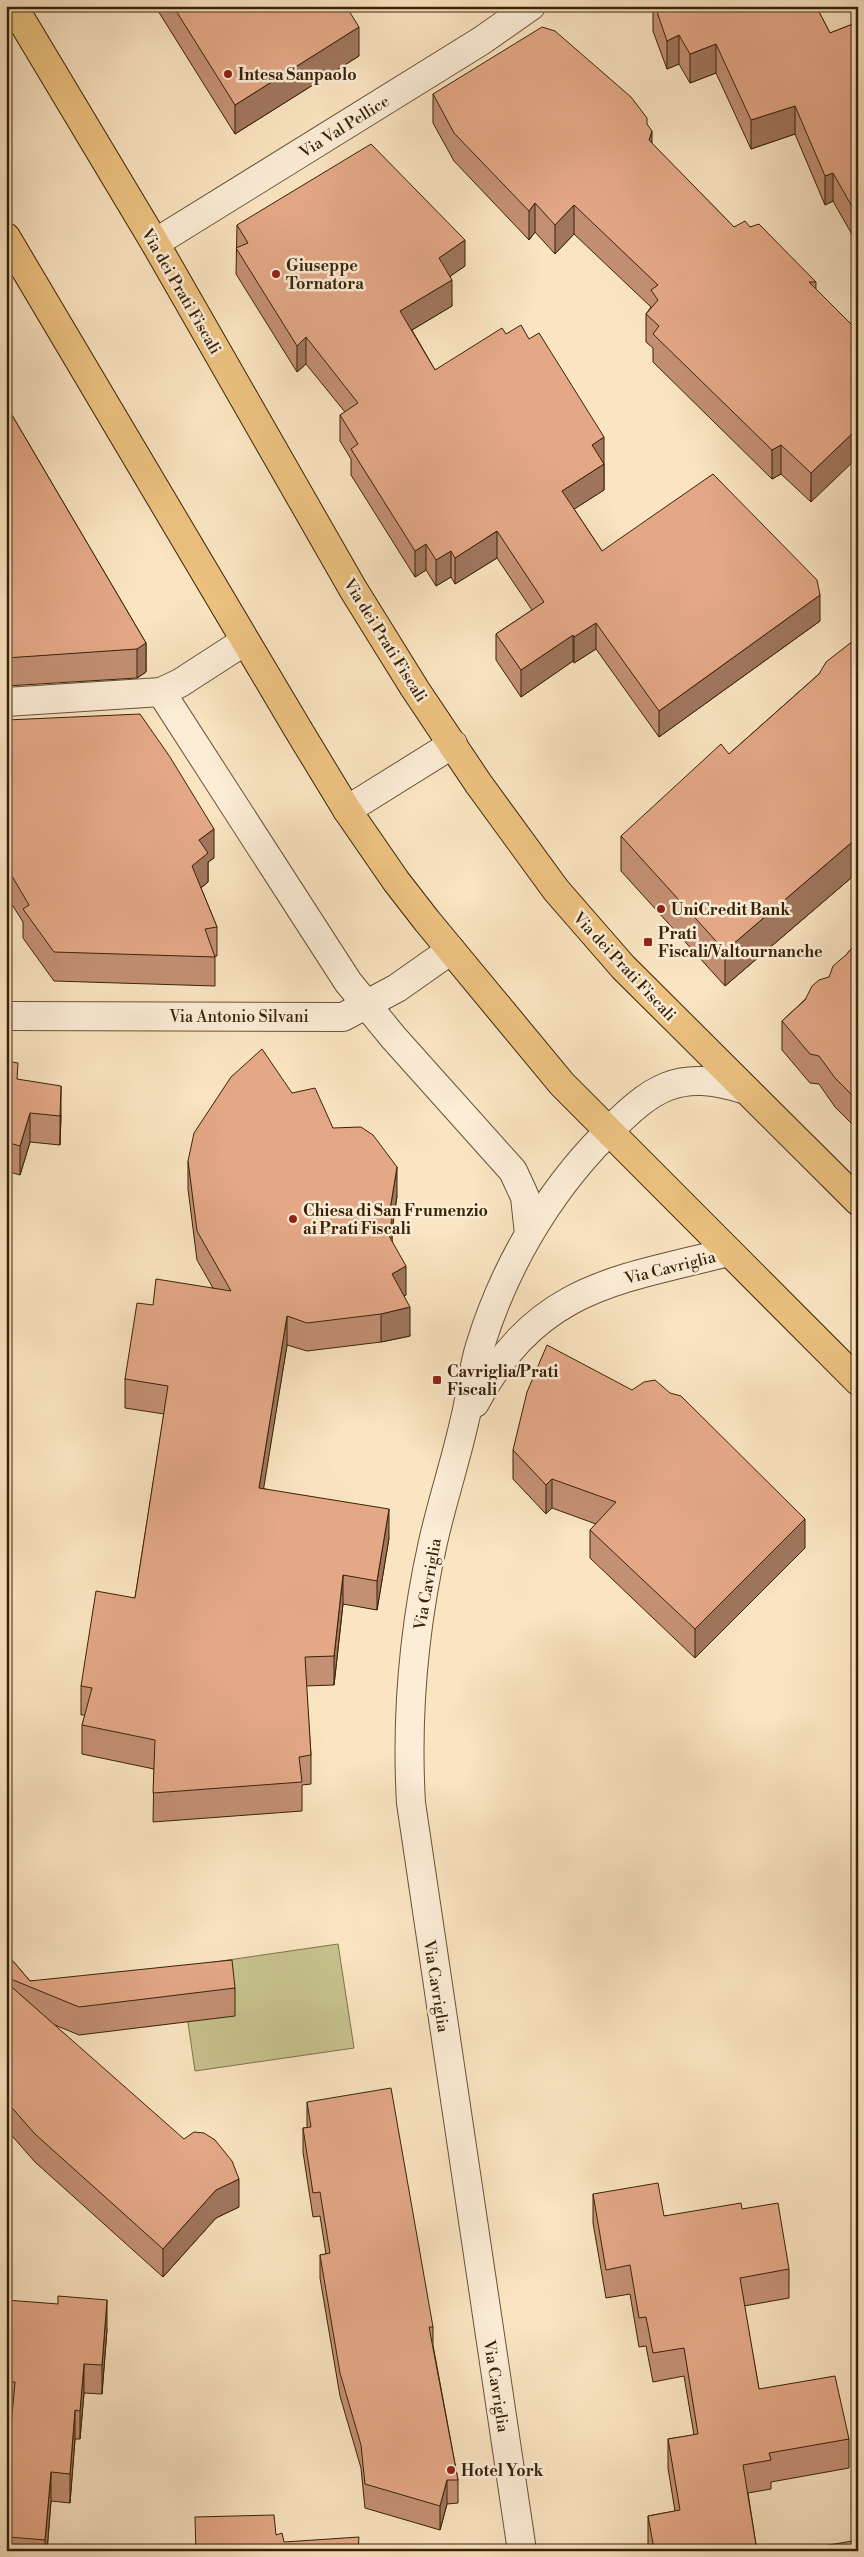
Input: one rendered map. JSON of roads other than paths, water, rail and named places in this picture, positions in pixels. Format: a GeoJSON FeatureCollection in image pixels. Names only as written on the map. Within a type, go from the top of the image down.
{"type":"FeatureCollection","features":[{"type":"Feature","properties":{"kind":"main road","name":"Via dei Prati Fiscali"},"geometry":{"type":"LineString","coordinates":[[13,6],[155,243],[354,589],[415,689],[532,859],[582,920],[663,1008],[858,1201]]}},
{"type":"Feature","properties":{"kind":"main road"},"geometry":{"type":"LineString","coordinates":[[6,237],[347,810],[396,880],[451,950],[562,1084],[858,1381]]}},
{"type":"Feature","properties":{"kind":"street","name":"Via Val Pellice"},"geometry":{"type":"LineString","coordinates":[[155,243],[481,41],[531,6]]}},
{"type":"Feature","properties":{"kind":"street"},"geometry":{"type":"LineString","coordinates":[[6,702],[161,692],[180,683],[245,641]]}},
{"type":"Feature","properties":{"kind":"street"},"geometry":{"type":"LineString","coordinates":[[161,692],[313,930],[367,1006],[513,1171],[525,1197],[529,1234]]}},
{"type":"Feature","properties":{"kind":"street"},"geometry":{"type":"LineString","coordinates":[[347,810],[453,744]]}},
{"type":"Feature","properties":{"kind":"street","name":"Via Antonio Silvani"},"geometry":{"type":"LineString","coordinates":[[6,1016],[343,1017],[367,1006],[397,988],[451,950]]}},
{"type":"Feature","properties":{"kind":"street","name":"Via Cavriglia"},"geometry":{"type":"LineString","coordinates":[[522,2551],[418,1864],[409,1778],[410,1718],[419,1624],[433,1543],[452,1463],[465,1422],[480,1346],[508,1274],[529,1234],[576,1165],[609,1132],[652,1094],[683,1081],[712,1080],[746,1090]]}},
{"type":"Feature","properties":{"kind":"street","name":"Via Cavriglia"},"geometry":{"type":"LineString","coordinates":[[465,1422],[487,1382],[511,1347],[522,1335],[558,1308],[601,1286],[625,1277],[729,1252]]}},
{"type":"Feature","properties":{"kind":"place","name":"Intesa Sanpaolo"},"geometry":{"type":"Point","coordinates":[228,74]}},
{"type":"Feature","properties":{"kind":"place","name":"Giuseppe Tornatora"},"geometry":{"type":"Point","coordinates":[276,274]}},
{"type":"Feature","properties":{"kind":"place","name":"UniCredit Bank"},"geometry":{"type":"Point","coordinates":[661,909]}},
{"type":"Feature","properties":{"kind":"place","name":"Prati Fiscali/Valtournanche"},"geometry":{"type":"Point","coordinates":[648,942]}},
{"type":"Feature","properties":{"kind":"place","name":"Chiesa di San Frumenzio ai Prati Fiscali"},"geometry":{"type":"Point","coordinates":[293,1219]}},
{"type":"Feature","properties":{"kind":"place","name":"Cavriglia/Prati Fiscali"},"geometry":{"type":"Point","coordinates":[437,1380]}},
{"type":"Feature","properties":{"kind":"place","name":"Hotel York"},"geometry":{"type":"Point","coordinates":[451,2470]}}]}
